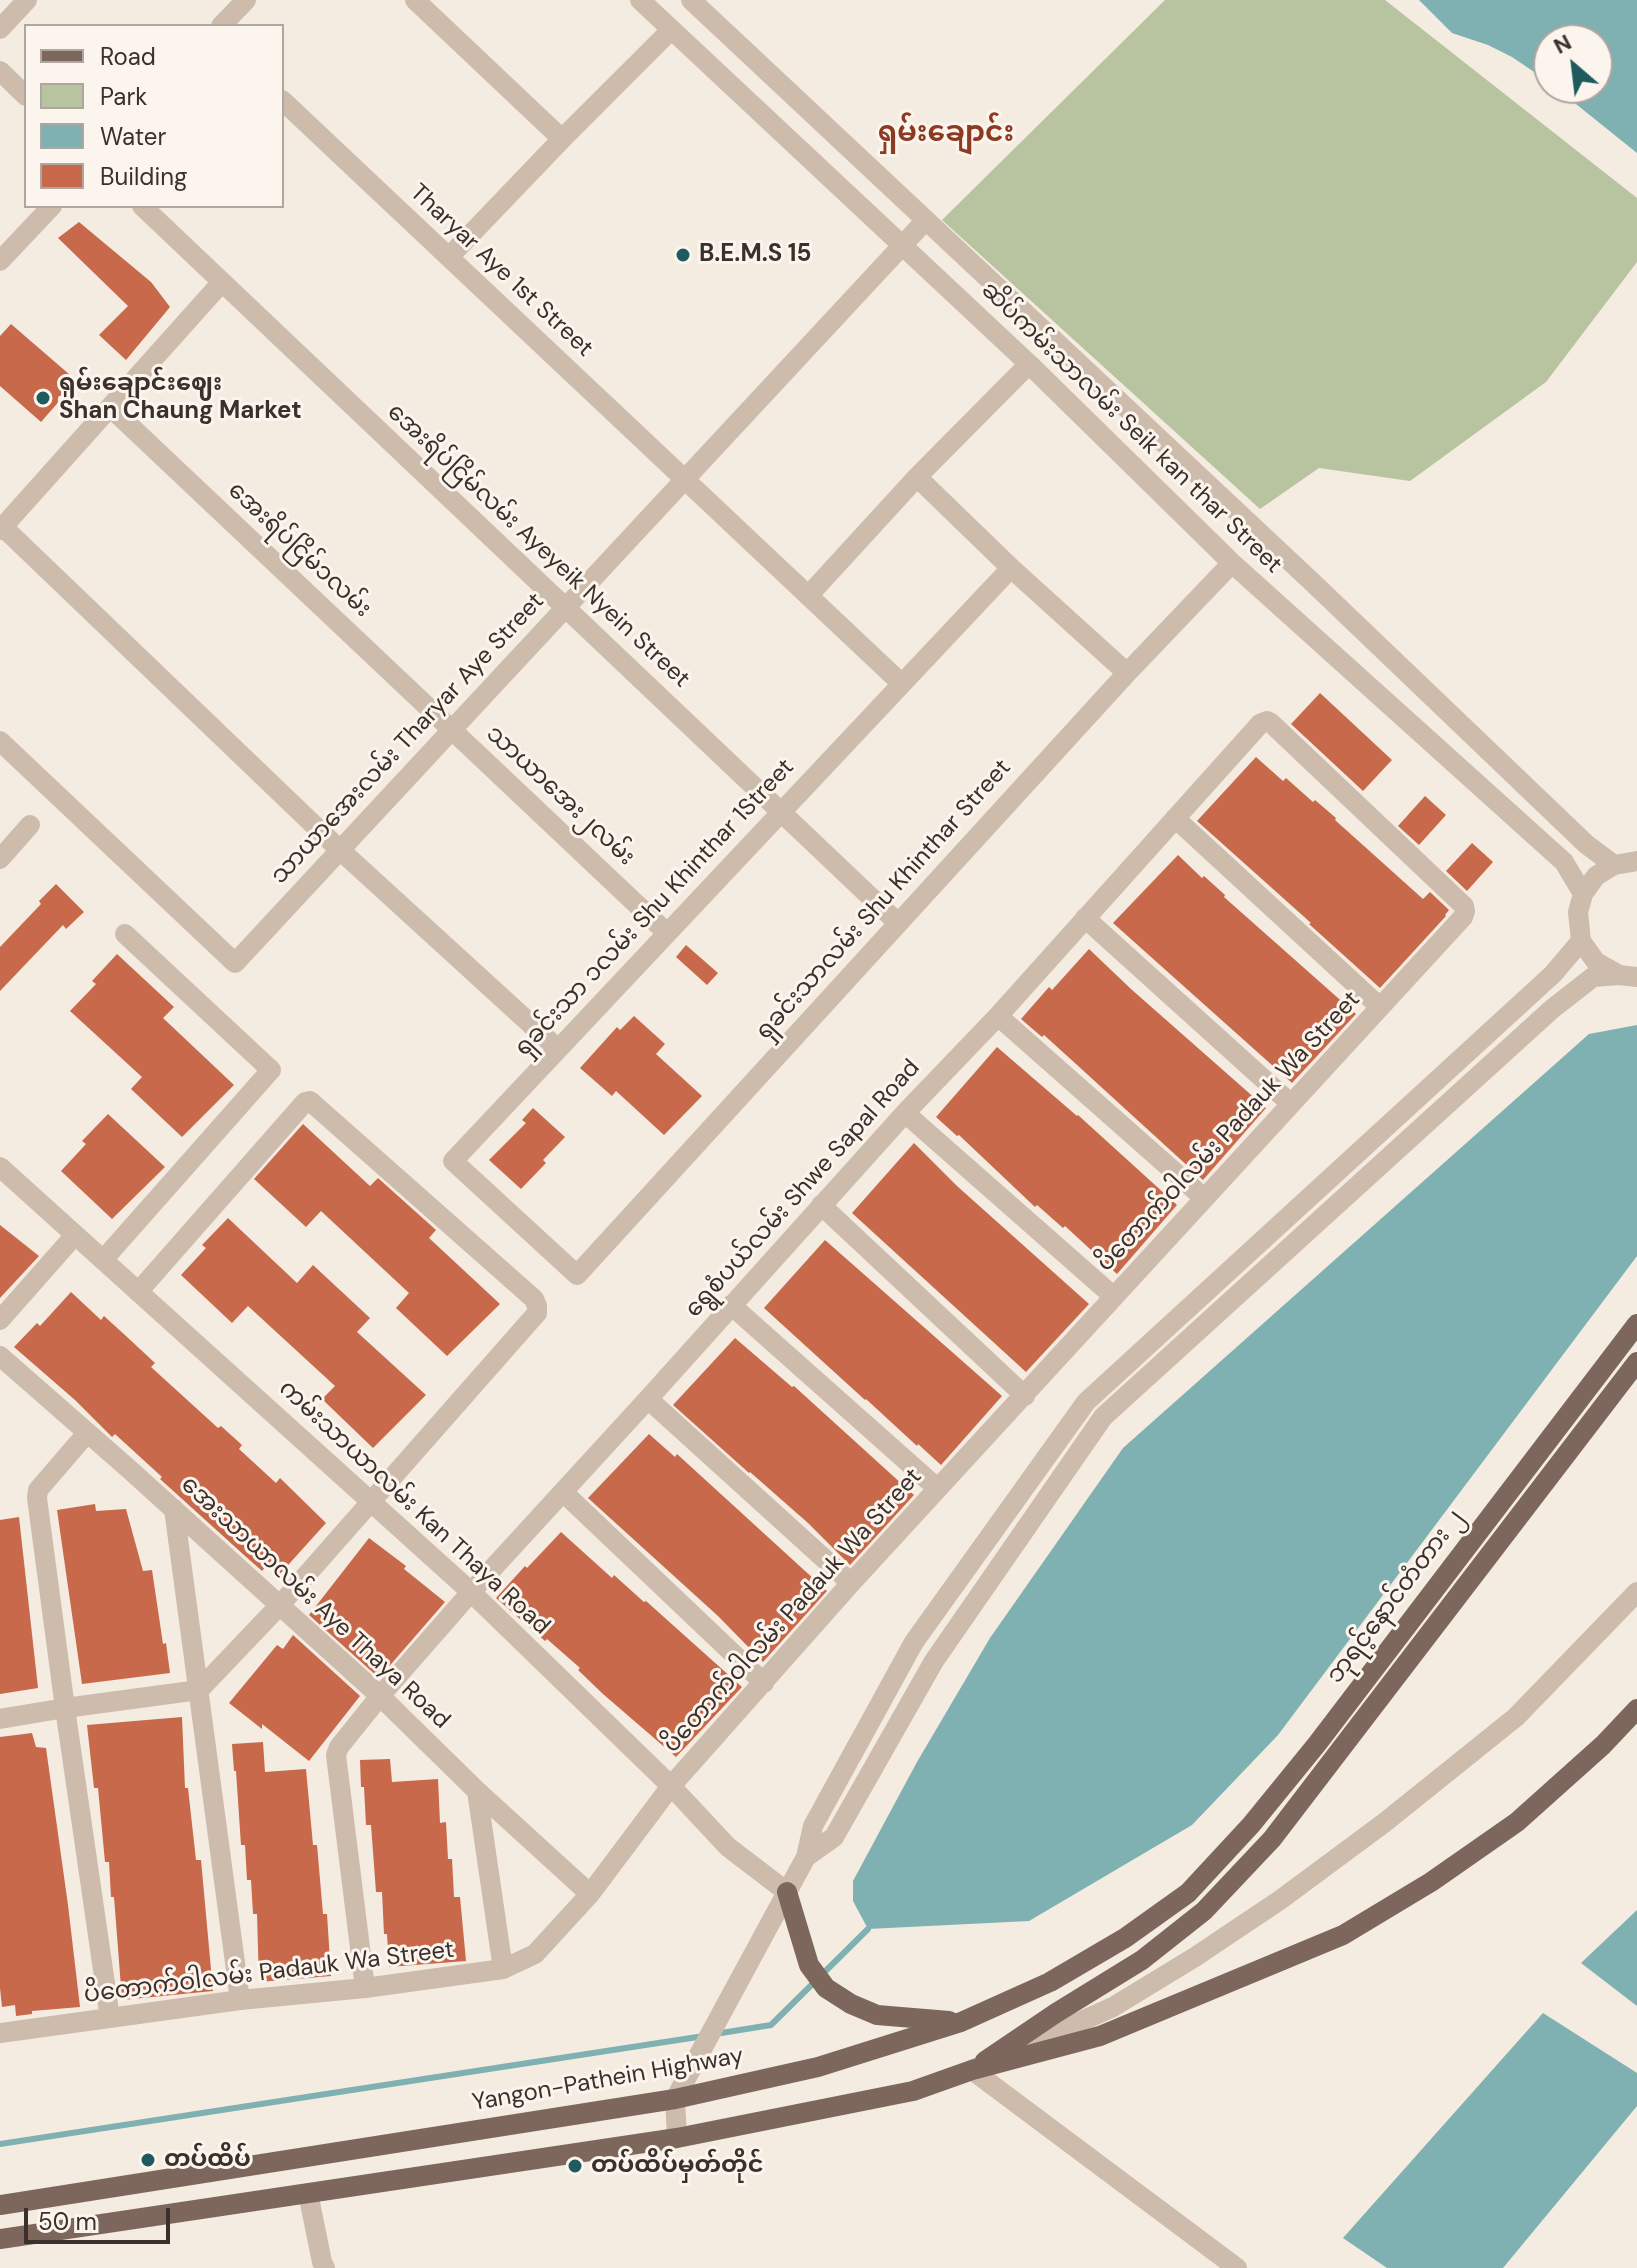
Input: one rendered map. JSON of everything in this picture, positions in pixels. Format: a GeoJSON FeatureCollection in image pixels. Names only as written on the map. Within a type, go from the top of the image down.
{"type":"FeatureCollection","features":[{"type":"Feature","properties":{"kind":"main road","name":"ဘုရင့်နောင်တံတား ၂"},"geometry":{"type":"LineString","coordinates":[[1188,1893],[1251,1825],[1317,1744],[1637,1324]]}},
{"type":"Feature","properties":{"kind":"main road"},"geometry":{"type":"LineString","coordinates":[[972,2070],[1142,1960],[1204,1911],[1272,1839],[1637,1362]]}},
{"type":"Feature","properties":{"kind":"main road"},"geometry":{"type":"LineString","coordinates":[[0,2239],[677,2138],[913,2091],[972,2070],[1100,2036],[1343,1935],[1431,1882],[1517,1822],[1603,1745],[1637,1709]]}},
{"type":"Feature","properties":{"kind":"main road"},"geometry":{"type":"LineString","coordinates":[[787,1892],[809,1965],[826,1988],[851,2004],[877,2015],[961,2022]]}},
{"type":"Feature","properties":{"kind":"main road","name":"Yangon-Pathein Highway"},"geometry":{"type":"LineString","coordinates":[[0,2205],[675,2099],[818,2067],[961,2022],[1050,1982],[1125,1938],[1188,1893]]}},
{"type":"Feature","properties":{"kind":"street"},"geometry":{"type":"LineString","coordinates":[[0,29],[27,0]]}},
{"type":"Feature","properties":{"kind":"street"},"geometry":{"type":"LineString","coordinates":[[223,24],[246,0]]}},
{"type":"Feature","properties":{"kind":"street"},"geometry":{"type":"LineString","coordinates":[[415,0],[562,139]]}},
{"type":"Feature","properties":{"kind":"street","name":"ဆိပ်ကမ်းသာလမ်း Seik kan thar Street"},"geometry":{"type":"LineString","coordinates":[[640,0],[1029,364],[1232,563],[1564,862],[1583,894]]}},
{"type":"Feature","properties":{"kind":"street","name":"ဆိပ်ကမ်းသာလမ်း Seik kan thar Street"},"geometry":{"type":"LineString","coordinates":[[691,0],[1310,580],[1586,844],[1614,865]]}},
{"type":"Feature","properties":{"kind":"street"},"geometry":{"type":"LineString","coordinates":[[449,257],[671,30]]}},
{"type":"Feature","properties":{"kind":"street"},"geometry":{"type":"LineString","coordinates":[[0,71],[24,94]]}},
{"type":"Feature","properties":{"kind":"street","name":"Tharyar Aye 1st Street"},"geometry":{"type":"LineString","coordinates":[[284,102],[902,684]]}},
{"type":"Feature","properties":{"kind":"street"},"geometry":{"type":"LineString","coordinates":[[0,261],[50,208]]}},
{"type":"Feature","properties":{"kind":"street","name":"အေးရိပ်ငြိမ်လမ်း Ayeyeik Nyein Street"},"geometry":{"type":"LineString","coordinates":[[144,208],[898,923]]}},
{"type":"Feature","properties":{"kind":"street"},"geometry":{"type":"LineString","coordinates":[[685,480],[926,220]]}},
{"type":"Feature","properties":{"kind":"street"},"geometry":{"type":"LineString","coordinates":[[222,282],[2,528],[340,850],[558,1049]]}},
{"type":"Feature","properties":{"kind":"street"},"geometry":{"type":"LineString","coordinates":[[808,596],[917,477],[1029,364]]}},
{"type":"Feature","properties":{"kind":"street","name":"အေးရိပ်ငြိမ်၁လမ်း"},"geometry":{"type":"LineString","coordinates":[[110,407],[452,730]]}},
{"type":"Feature","properties":{"kind":"street"},"geometry":{"type":"LineString","coordinates":[[917,477],[1127,673]]}},
{"type":"Feature","properties":{"kind":"street","name":"သာယာအေးလမ်း Tharyar Aye Street"},"geometry":{"type":"LineString","coordinates":[[0,741],[235,963],[685,480]]}},
{"type":"Feature","properties":{"kind":"street","name":"ရှခင်းသာလမ်း Shu Khinthar Street"},"geometry":{"type":"LineString","coordinates":[[577,1275],[1127,673],[1232,563]]}},
{"type":"Feature","properties":{"kind":"street","name":"ရှခင်းသာ ၁လမ်း Shu Khinthar 1Street"},"geometry":{"type":"LineString","coordinates":[[577,1275],[453,1161],[1011,568]]}},
{"type":"Feature","properties":{"kind":"street","name":"ရွေစံပယ်လမ်း Shwe Sapal Road"},"geometry":{"type":"LineString","coordinates":[[365,1988],[336,1755],[339,1747],[471,1592],[905,1113],[998,1016],[1260,724],[1267,721],[1464,906],[1465,911]]}},
{"type":"Feature","properties":{"kind":"street","name":"သာယာအေး၂လမ်း"},"geometry":{"type":"LineString","coordinates":[[452,730],[667,933]]}},
{"type":"Feature","properties":{"kind":"street"},"geometry":{"type":"LineString","coordinates":[[1175,818],[1380,1007]]}},
{"type":"Feature","properties":{"kind":"street"},"geometry":{"type":"LineString","coordinates":[[0,859],[30,825]]}},
{"type":"Feature","properties":{"kind":"street"},"geometry":{"type":"LineString","coordinates":[[1628,976],[1596,962],[1581,941],[1578,912],[1583,894],[1596,876],[1614,865],[1637,861]]}},
{"type":"Feature","properties":{"kind":"street","name":"ပိတောက်ဝါလမ်း Padauk Wa Street"},"geometry":{"type":"LineString","coordinates":[[0,2033],[240,2000],[365,1988],[503,1969],[535,1954],[590,1894],[671,1786],[851,1583],[1465,911]]}},
{"type":"Feature","properties":{"kind":"street"},"geometry":{"type":"LineString","coordinates":[[1085,918],[1290,1103]]}},
{"type":"Feature","properties":{"kind":"street"},"geometry":{"type":"LineString","coordinates":[[103,1260],[271,1070],[125,934]]}},
{"type":"Feature","properties":{"kind":"street"},"geometry":{"type":"LineString","coordinates":[[677,2138],[675,2099],[806,1857],[813,1826],[914,1642],[1086,1402],[1553,974],[1581,941]]}},
{"type":"Feature","properties":{"kind":"street"},"geometry":{"type":"LineString","coordinates":[[806,1857],[834,1837],[934,1661],[1103,1417],[1552,1009],[1593,977],[1628,976]]}},
{"type":"Feature","properties":{"kind":"street"},"geometry":{"type":"LineString","coordinates":[[998,1016],[1204,1198]]}},
{"type":"Feature","properties":{"kind":"street"},"geometry":{"type":"LineString","coordinates":[[0,1719],[199,1690],[280,1605],[537,1313],[534,1299],[310,1101],[305,1102],[138,1292]]}},
{"type":"Feature","properties":{"kind":"street"},"geometry":{"type":"LineString","coordinates":[[905,1113],[1113,1296]]}},
{"type":"Feature","properties":{"kind":"street","name":"ကမ်းသာယာလမ်း Kan Thaya Road"},"geometry":{"type":"LineString","coordinates":[[0,1167],[471,1592],[671,1786],[728,1847],[787,1892]]}},
{"type":"Feature","properties":{"kind":"street"},"geometry":{"type":"LineString","coordinates":[[821,1205],[1025,1396]]}},
{"type":"Feature","properties":{"kind":"street"},"geometry":{"type":"LineString","coordinates":[[0,1320],[75,1235]]}},
{"type":"Feature","properties":{"kind":"street"},"geometry":{"type":"LineString","coordinates":[[731,1305],[937,1488]]}},
{"type":"Feature","properties":{"kind":"street","name":"အေးသာယာလမ်း Aye Thaya Road"},"geometry":{"type":"LineString","coordinates":[[0,1356],[380,1696],[477,1791],[590,1894]]}},
{"type":"Feature","properties":{"kind":"street"},"geometry":{"type":"LineString","coordinates":[[648,1399],[851,1583]]}},
{"type":"Feature","properties":{"kind":"street"},"geometry":{"type":"LineString","coordinates":[[87,1433],[38,1490],[37,1498],[110,2018]]}},
{"type":"Feature","properties":{"kind":"street"},"geometry":{"type":"LineString","coordinates":[[563,1492],[764,1683]]}},
{"type":"Feature","properties":{"kind":"street"},"geometry":{"type":"LineString","coordinates":[[174,1509],[240,2000]]}},
{"type":"Feature","properties":{"kind":"street"},"geometry":{"type":"LineString","coordinates":[[1237,2268],[972,2070],[1113,2007],[1280,1900],[1384,1823],[1516,1717],[1637,1592]]}},
{"type":"Feature","properties":{"kind":"street"},"geometry":{"type":"LineString","coordinates":[[477,1791],[503,1969]]}},
{"type":"Feature","properties":{"kind":"street"},"geometry":{"type":"LineString","coordinates":[[308,2193],[325,2268]]}},
{"type":"Feature","properties":{"kind":"green space"},"geometry":{"type":"Polygon","coordinates":[[[1165,0],[1385,0],[1637,198],[1637,262],[1546,382],[1410,481],[1319,468],[1260,509],[942,220],[1165,0]]]}},
{"type":"Feature","properties":{"kind":"water"},"geometry":{"type":"Polygon","coordinates":[[[1419,0],[1637,0],[1637,153],[1576,104],[1613,104],[1613,24],[1533,24],[1533,71],[1488,45],[1452,33],[1419,0]]]}},
{"type":"Feature","properties":{"kind":"water"},"geometry":{"type":"Polygon","coordinates":[[[1637,1025],[1637,1256],[1278,1735],[1192,1825],[1029,1921],[868,1929],[853,1901],[853,1881],[917,1762],[990,1638],[1123,1448],[1589,1034],[1637,1025]]]}},
{"type":"Feature","properties":{"kind":"water"},"geometry":{"type":"Polygon","coordinates":[[[1637,1910],[1637,2006],[1581,1963],[1637,1910]]]}},
{"type":"Feature","properties":{"kind":"water"},"geometry":{"type":"Polygon","coordinates":[[[1543,2013],[1637,2073],[1637,2106],[1503,2268],[1387,2268],[1343,2238],[1543,2013]]]}},
{"type":"Feature","properties":{"kind":"building"},"geometry":{"type":"Polygon","coordinates":[[[79,222],[151,282],[170,307],[126,360],[99,335],[128,306],[58,238],[79,222]]]}},
{"type":"Feature","properties":{"kind":"building"},"geometry":{"type":"Polygon","coordinates":[[[11,324],[77,381],[41,422],[0,386],[0,336],[11,324]]]}},
{"type":"Feature","properties":{"kind":"building"},"geometry":{"type":"Polygon","coordinates":[[[1320,693],[1392,760],[1363,791],[1291,724],[1320,693]]]}},
{"type":"Feature","properties":{"kind":"building"},"geometry":{"type":"Polygon","coordinates":[[[1256,757],[1283,781],[1286,778],[1313,802],[1315,800],[1423,899],[1430,892],[1449,910],[1380,988],[1197,821],[1256,757]]]}},
{"type":"Feature","properties":{"kind":"building"},"geometry":{"type":"Polygon","coordinates":[[[1425,796],[1446,815],[1419,845],[1398,826],[1425,796]]]}},
{"type":"Feature","properties":{"kind":"building"},"geometry":{"type":"Polygon","coordinates":[[[1472,843],[1493,862],[1467,891],[1446,871],[1472,843]]]}},
{"type":"Feature","properties":{"kind":"building"},"geometry":{"type":"Polygon","coordinates":[[[1178,855],[1356,1014],[1292,1083],[1113,923],[1178,855]]]}},
{"type":"Feature","properties":{"kind":"building"},"geometry":{"type":"Polygon","coordinates":[[[56,884],[84,912],[66,929],[63,925],[0,991],[0,947],[56,884]]]}},
{"type":"Feature","properties":{"kind":"building"},"geometry":{"type":"Polygon","coordinates":[[[686,945],[718,973],[707,985],[676,957],[686,945]]]}},
{"type":"Feature","properties":{"kind":"building"},"geometry":{"type":"Polygon","coordinates":[[[1089,949],[1266,1108],[1203,1180],[1044,1035],[1042,1037],[1021,1019],[1089,949]]]}},
{"type":"Feature","properties":{"kind":"building"},"geometry":{"type":"Polygon","coordinates":[[[117,954],[174,1007],[163,1018],[234,1085],[182,1137],[131,1089],[142,1077],[70,1011],[96,984],[92,981],[117,954]]]}},
{"type":"Feature","properties":{"kind":"building"},"geometry":{"type":"Polygon","coordinates":[[[634,1016],[665,1044],[656,1054],[702,1096],[664,1135],[616,1091],[612,1096],[580,1068],[617,1027],[620,1030],[634,1016]]]}},
{"type":"Feature","properties":{"kind":"building"},"geometry":{"type":"Polygon","coordinates":[[[997,1047],[1177,1205],[1117,1274],[1065,1226],[1063,1228],[1037,1205],[1035,1207],[936,1117],[997,1047]]]}},
{"type":"Feature","properties":{"kind":"building"},"geometry":{"type":"Polygon","coordinates":[[[533,1108],[565,1137],[521,1189],[489,1160],[526,1123],[522,1120],[533,1108]]]}},
{"type":"Feature","properties":{"kind":"building"},"geometry":{"type":"Polygon","coordinates":[[[108,1114],[165,1167],[112,1219],[61,1171],[86,1144],[82,1141],[108,1114]]]}},
{"type":"Feature","properties":{"kind":"building"},"geometry":{"type":"Polygon","coordinates":[[[303,1124],[370,1186],[378,1178],[436,1230],[429,1238],[500,1304],[447,1356],[396,1308],[409,1293],[321,1211],[306,1227],[254,1179],[303,1124]]]}},
{"type":"Feature","properties":{"kind":"building"},"geometry":{"type":"Polygon","coordinates":[[[914,1143],[957,1186],[1089,1304],[1026,1372],[852,1213],[914,1143]]]}},
{"type":"Feature","properties":{"kind":"building"},"geometry":{"type":"Polygon","coordinates":[[[228,1218],[297,1283],[313,1265],[370,1318],[357,1332],[426,1395],[373,1448],[322,1399],[335,1386],[248,1306],[232,1323],[181,1275],[206,1248],[202,1245],[228,1218]]]}},
{"type":"Feature","properties":{"kind":"building"},"geometry":{"type":"Polygon","coordinates":[[[0,1225],[39,1256],[0,1298],[0,1225]]]}},
{"type":"Feature","properties":{"kind":"building"},"geometry":{"type":"Polygon","coordinates":[[[825,1240],[1002,1396],[941,1465],[764,1308],[825,1240]]]}},
{"type":"Feature","properties":{"kind":"building"},"geometry":{"type":"Polygon","coordinates":[[[71,1292],[101,1320],[104,1316],[155,1363],[151,1367],[218,1428],[221,1426],[242,1445],[239,1449],[276,1483],[280,1478],[326,1523],[280,1574],[269,1563],[262,1571],[115,1434],[112,1437],[14,1347],[37,1323],[40,1326],[71,1292]]]}},
{"type":"Feature","properties":{"kind":"building"},"geometry":{"type":"Polygon","coordinates":[[[735,1338],[794,1386],[914,1495],[850,1565],[808,1523],[673,1405],[735,1338]]]}},
{"type":"Feature","properties":{"kind":"building"},"geometry":{"type":"Polygon","coordinates":[[[649,1434],[675,1457],[677,1454],[827,1591],[763,1662],[718,1616],[588,1498],[649,1434]]]}},
{"type":"Feature","properties":{"kind":"building"},"geometry":{"type":"Polygon","coordinates":[[[95,1504],[96,1511],[126,1509],[143,1571],[152,1570],[170,1673],[82,1684],[57,1510],[95,1504]]]}},
{"type":"Feature","properties":{"kind":"building"},"geometry":{"type":"Polygon","coordinates":[[[19,1517],[38,1688],[0,1694],[0,1520],[19,1517]]]}},
{"type":"Feature","properties":{"kind":"building"},"geometry":{"type":"Polygon","coordinates":[[[561,1532],[612,1578],[614,1575],[646,1601],[742,1687],[676,1757],[603,1694],[578,1670],[580,1668],[496,1598],[561,1532]]]}},
{"type":"Feature","properties":{"kind":"building"},"geometry":{"type":"Polygon","coordinates":[[[369,1538],[406,1566],[404,1569],[445,1602],[379,1678],[309,1615],[369,1538]]]}},
{"type":"Feature","properties":{"kind":"building"},"geometry":{"type":"Polygon","coordinates":[[[293,1635],[360,1696],[309,1761],[229,1703],[277,1645],[283,1649],[293,1635]]]}},
{"type":"Feature","properties":{"kind":"building"},"geometry":{"type":"Polygon","coordinates":[[[182,1717],[185,1788],[188,1788],[196,1860],[201,1860],[213,1991],[122,2000],[114,1897],[111,1897],[109,1862],[105,1862],[98,1788],[94,1788],[87,1725],[182,1717]]]}},
{"type":"Feature","properties":{"kind":"building"},"geometry":{"type":"Polygon","coordinates":[[[32,1733],[36,1747],[46,1748],[80,2007],[32,2011],[32,2014],[16,2016],[15,2005],[2,2007],[0,1988],[0,1737],[32,1733]]]}},
{"type":"Feature","properties":{"kind":"building"},"geometry":{"type":"Polygon","coordinates":[[[263,1742],[265,1772],[306,1769],[313,1845],[317,1845],[323,1914],[327,1914],[331,1976],[259,1982],[257,1914],[253,1914],[251,1880],[247,1880],[245,1845],[241,1845],[232,1744],[263,1742]]]}},
{"type":"Feature","properties":{"kind":"building"},"geometry":{"type":"Polygon","coordinates":[[[390,1759],[392,1782],[438,1779],[440,1823],[446,1822],[448,1859],[452,1859],[454,1897],[460,1897],[466,1961],[389,1967],[382,1892],[376,1892],[371,1825],[366,1825],[360,1760],[390,1759]]]}},
{"type":"Feature","properties":{"kind":"waterway"},"geometry":{"type":"LineString","coordinates":[[715,2034],[771,2025],[868,1929]]}},
{"type":"Feature","properties":{"kind":"waterway"},"geometry":{"type":"LineString","coordinates":[[0,2144],[704,2036]]}},
{"type":"Feature","properties":{"kind":"place","name":"B.E.M.S 15"},"geometry":{"type":"Point","coordinates":[683,255]}},
{"type":"Feature","properties":{"kind":"place","name":"ရှမ်းချောင်းဈေး Shan Chaung Market"},"geometry":{"type":"Point","coordinates":[43,398]}},
{"type":"Feature","properties":{"kind":"place","name":"တပ်ထိပ်"},"geometry":{"type":"Point","coordinates":[148,2160]}},
{"type":"Feature","properties":{"kind":"place","name":"တပ်ထိပ်မှတ်တိုင်"},"geometry":{"type":"Point","coordinates":[575,2166]}},
{"type":"Feature","properties":{"kind":"district","name":"ရှမ်းချောင်း"},"geometry":{"type":"Point","coordinates":[946,134]}}]}
